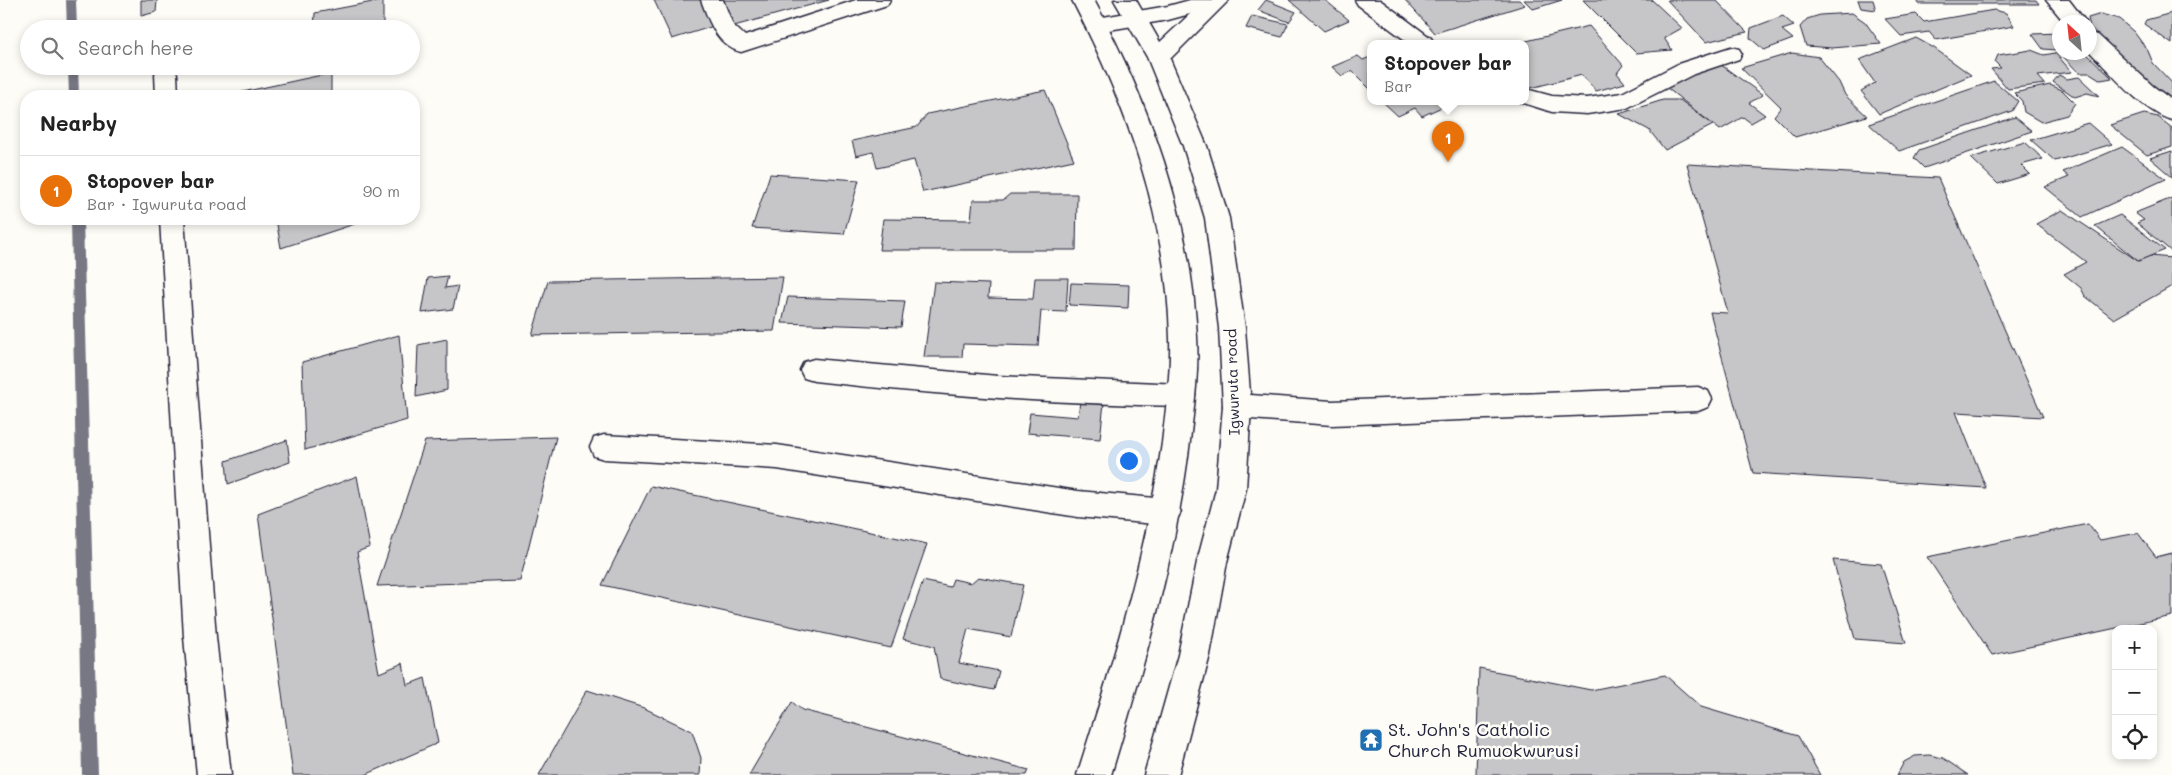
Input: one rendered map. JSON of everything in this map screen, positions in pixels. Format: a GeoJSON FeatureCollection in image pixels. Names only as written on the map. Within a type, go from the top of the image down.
{"type":"FeatureCollection","features":[{"type":"Feature","properties":{"kind":"main road"},"geometry":{"type":"LineString","coordinates":[[712,0],[723,28],[741,45],[879,0]]}},
{"type":"Feature","properties":{"kind":"main road"},"geometry":{"type":"LineString","coordinates":[[1083,0],[1134,102],[1157,172],[1171,231],[1184,326],[1181,395],[1166,512],[1126,674],[1094,775]]}},
{"type":"Feature","properties":{"kind":"main road"},"geometry":{"type":"LineString","coordinates":[[1097,25],[1131,9],[1216,0]]}},
{"type":"Feature","properties":{"kind":"main road"},"geometry":{"type":"LineString","coordinates":[[1158,56],[1216,0]]}},
{"type":"Feature","properties":{"kind":"main road"},"geometry":{"type":"LineString","coordinates":[[1366,0],[1419,40]]}},
{"type":"Feature","properties":{"kind":"main road"},"geometry":{"type":"LineString","coordinates":[[2057,0],[2069,15]]}},
{"type":"Feature","properties":{"kind":"main road","name":"Igwuruta road"},"geometry":{"type":"LineString","coordinates":[[1131,9],[1158,56],[1195,146],[1217,218],[1232,328],[1237,406],[1231,489],[1212,562],[1194,655],[1161,775]]}},
{"type":"Feature","properties":{"kind":"main road"},"geometry":{"type":"LineString","coordinates":[[2097,47],[2145,92],[2172,112]]}},
{"type":"Feature","properties":{"kind":"main road"},"geometry":{"type":"LineString","coordinates":[[1529,98],[1569,106],[1587,106],[1627,100],[1686,69],[1731,54]]}},
{"type":"Feature","properties":{"kind":"main road"},"geometry":{"type":"LineString","coordinates":[[172,225],[204,695],[214,775]]}},
{"type":"Feature","properties":{"kind":"main road"},"geometry":{"type":"LineString","coordinates":[[814,370],[925,383],[1068,393],[1181,395]]}},
{"type":"Feature","properties":{"kind":"main road"},"geometry":{"type":"LineString","coordinates":[[1237,406],[1332,413],[1698,399]]}},
{"type":"Feature","properties":{"kind":"main road"},"geometry":{"type":"LineString","coordinates":[[604,447],[777,457],[1078,504],[1166,512]]}},
{"type":"Feature","properties":{"kind":"building"},"geometry":{"type":"Polygon","coordinates":[[[141,0],[157,0],[156,12],[141,16],[141,0]]]}},
{"type":"Feature","properties":{"kind":"building"},"geometry":{"type":"Polygon","coordinates":[[[383,0],[383,20],[315,20],[315,13],[383,0]]]}},
{"type":"Feature","properties":{"kind":"building"},"geometry":{"type":"Polygon","coordinates":[[[654,0],[704,0],[717,25],[672,39],[654,0]]]}},
{"type":"Feature","properties":{"kind":"building"},"geometry":{"type":"Polygon","coordinates":[[[723,0],[829,0],[734,26],[723,0]]]}},
{"type":"Feature","properties":{"kind":"building"},"geometry":{"type":"Polygon","coordinates":[[[1266,0],[1296,12],[1289,22],[1258,10],[1266,0]]]}},
{"type":"Feature","properties":{"kind":"building"},"geometry":{"type":"Polygon","coordinates":[[[1289,0],[1325,0],[1349,20],[1324,31],[1289,0]]]}},
{"type":"Feature","properties":{"kind":"building"},"geometry":{"type":"Polygon","coordinates":[[[1405,0],[1519,0],[1525,5],[1435,33],[1405,0]]]}},
{"type":"Feature","properties":{"kind":"building"},"geometry":{"type":"Polygon","coordinates":[[[1524,0],[1562,0],[1533,9],[1524,0]]]}},
{"type":"Feature","properties":{"kind":"building"},"geometry":{"type":"Polygon","coordinates":[[[1583,0],[1652,0],[1682,28],[1664,38],[1672,50],[1636,53],[1583,0]]]}},
{"type":"Feature","properties":{"kind":"building"},"geometry":{"type":"Polygon","coordinates":[[[1667,0],[1716,0],[1747,32],[1706,42],[1667,0]]]}},
{"type":"Feature","properties":{"kind":"building"},"geometry":{"type":"Polygon","coordinates":[[[1858,0],[1873,0],[1876,10],[1861,8],[1858,0]]]}},
{"type":"Feature","properties":{"kind":"building"},"geometry":{"type":"Polygon","coordinates":[[[1917,0],[2036,0],[2039,4],[1919,4],[1917,0]]]}},
{"type":"Feature","properties":{"kind":"building"},"geometry":{"type":"Polygon","coordinates":[[[1994,10],[2006,13],[2014,26],[1936,40],[1929,32],[1901,36],[1885,19],[1916,14],[1924,22],[1994,10]]]}},
{"type":"Feature","properties":{"kind":"building"},"geometry":{"type":"Polygon","coordinates":[[[1852,13],[1865,22],[1881,44],[1832,48],[1806,46],[1800,27],[1807,19],[1820,15],[1852,13]]]}},
{"type":"Feature","properties":{"kind":"building"},"geometry":{"type":"Polygon","coordinates":[[[2172,13],[2172,44],[2144,24],[2146,20],[2172,13]]]}},
{"type":"Feature","properties":{"kind":"building"},"geometry":{"type":"Polygon","coordinates":[[[2101,14],[2119,19],[2134,32],[2148,51],[2153,63],[2172,83],[2172,104],[2097,34],[2097,15],[2101,14]]]}},
{"type":"Feature","properties":{"kind":"building"},"geometry":{"type":"Polygon","coordinates":[[[1252,16],[1288,24],[1282,37],[1246,28],[1252,16]]]}},
{"type":"Feature","properties":{"kind":"building"},"geometry":{"type":"Polygon","coordinates":[[[1783,16],[1794,26],[1782,30],[1793,39],[1764,50],[1750,38],[1751,28],[1783,16]]]}},
{"type":"Feature","properties":{"kind":"building"},"geometry":{"type":"Polygon","coordinates":[[[1589,26],[1623,65],[1617,73],[1625,83],[1596,91],[1582,75],[1529,88],[1529,40],[1589,26]]]}},
{"type":"Feature","properties":{"kind":"building"},"geometry":{"type":"Polygon","coordinates":[[[2052,33],[2052,50],[2043,49],[2032,34],[2052,33]]]}},
{"type":"Feature","properties":{"kind":"building"},"geometry":{"type":"Polygon","coordinates":[[[1916,38],[1934,48],[1971,75],[1879,114],[1861,91],[1875,83],[1859,60],[1916,38]]]}},
{"type":"Feature","properties":{"kind":"building"},"geometry":{"type":"Polygon","coordinates":[[[2031,50],[2044,55],[2052,54],[2052,60],[2061,60],[2072,72],[2038,76],[2045,84],[2008,89],[1991,69],[2001,68],[1995,62],[1998,55],[2031,50]]]}},
{"type":"Feature","properties":{"kind":"building"},"geometry":{"type":"Polygon","coordinates":[[[1792,53],[1819,57],[1839,82],[1845,95],[1867,116],[1795,137],[1774,116],[1781,107],[1741,68],[1792,53]]]}},
{"type":"Feature","properties":{"kind":"building"},"geometry":{"type":"Polygon","coordinates":[[[1358,56],[1363,60],[1367,58],[1367,86],[1352,71],[1342,76],[1332,67],[1358,56]]]}},
{"type":"Feature","properties":{"kind":"building"},"geometry":{"type":"Polygon","coordinates":[[[2067,60],[2093,60],[2112,78],[2101,80],[2090,73],[2079,73],[2067,60]]]}},
{"type":"Feature","properties":{"kind":"building"},"geometry":{"type":"Polygon","coordinates":[[[1717,62],[1763,95],[1749,103],[1765,115],[1751,123],[1743,117],[1720,130],[1667,88],[1717,62]]]}},
{"type":"Feature","properties":{"kind":"building"},"geometry":{"type":"Polygon","coordinates":[[[322,75],[331,75],[331,90],[252,90],[322,75]]]}},
{"type":"Feature","properties":{"kind":"building"},"geometry":{"type":"Polygon","coordinates":[[[2059,75],[2067,79],[2079,77],[2099,96],[2087,93],[2075,97],[2053,82],[2059,75]]]}},
{"type":"Feature","properties":{"kind":"building"},"geometry":{"type":"Polygon","coordinates":[[[1994,81],[2018,101],[2012,111],[1899,151],[1869,124],[1994,81]]]}},
{"type":"Feature","properties":{"kind":"building"},"geometry":{"type":"Polygon","coordinates":[[[2050,85],[2062,90],[2075,103],[2067,115],[2041,122],[2024,112],[2022,101],[2014,93],[2050,85]]]}},
{"type":"Feature","properties":{"kind":"building"},"geometry":{"type":"Polygon","coordinates":[[[1045,90],[1074,160],[923,192],[914,160],[877,168],[873,152],[856,156],[852,141],[917,127],[927,114],[1045,90]]]}},
{"type":"Feature","properties":{"kind":"building"},"geometry":{"type":"Polygon","coordinates":[[[1663,100],[1680,100],[1713,125],[1665,150],[1649,130],[1619,114],[1663,100]]]}},
{"type":"Feature","properties":{"kind":"building"},"geometry":{"type":"Polygon","coordinates":[[[1386,105],[1446,105],[1422,116],[1415,108],[1398,116],[1386,105]]]}},
{"type":"Feature","properties":{"kind":"building"},"geometry":{"type":"Polygon","coordinates":[[[2144,114],[2158,117],[2172,128],[2172,147],[2147,155],[2110,125],[2144,114]]]}},
{"type":"Feature","properties":{"kind":"building"},"geometry":{"type":"Polygon","coordinates":[[[2015,117],[2032,131],[1924,168],[1914,158],[1919,150],[2015,117]]]}},
{"type":"Feature","properties":{"kind":"building"},"geometry":{"type":"Polygon","coordinates":[[[2088,123],[2112,144],[2055,161],[2031,140],[2088,123]]]}},
{"type":"Feature","properties":{"kind":"building"},"geometry":{"type":"Polygon","coordinates":[[[2025,142],[2043,159],[2021,165],[2030,174],[1998,184],[1971,158],[2025,142]]]}},
{"type":"Feature","properties":{"kind":"building"},"geometry":{"type":"Polygon","coordinates":[[[2122,147],[2166,179],[2082,217],[2045,187],[2069,177],[2063,172],[2122,147]]]}},
{"type":"Feature","properties":{"kind":"building"},"geometry":{"type":"Polygon","coordinates":[[[2172,151],[2172,177],[2150,158],[2172,151]]]}},
{"type":"Feature","properties":{"kind":"building"},"geometry":{"type":"Polygon","coordinates":[[[1687,164],[1938,178],[2043,417],[1956,412],[1986,488],[1753,473],[1710,312],[1728,313],[1687,164]]]}},
{"type":"Feature","properties":{"kind":"building"},"geometry":{"type":"Polygon","coordinates":[[[770,174],[859,180],[844,234],[752,228],[770,174]]]}},
{"type":"Feature","properties":{"kind":"building"},"geometry":{"type":"Polygon","coordinates":[[[1010,194],[1077,194],[1076,250],[879,250],[883,219],[971,220],[973,200],[1003,200],[1010,194]]]}},
{"type":"Feature","properties":{"kind":"building"},"geometry":{"type":"Polygon","coordinates":[[[2172,198],[2172,252],[2137,223],[2144,220],[2135,213],[2172,198]]]}},
{"type":"Feature","properties":{"kind":"building"},"geometry":{"type":"Polygon","coordinates":[[[2062,210],[2138,261],[2150,256],[2172,258],[2172,286],[2114,319],[2085,296],[2081,288],[2064,274],[2086,262],[2036,224],[2062,210]]]}},
{"type":"Feature","properties":{"kind":"building"},"geometry":{"type":"Polygon","coordinates":[[[2120,215],[2165,250],[2138,261],[2095,226],[2120,215]]]}},
{"type":"Feature","properties":{"kind":"building"},"geometry":{"type":"Polygon","coordinates":[[[277,225],[352,225],[281,248],[277,225]]]}},
{"type":"Feature","properties":{"kind":"building"},"geometry":{"type":"Polygon","coordinates":[[[448,276],[445,288],[458,286],[453,309],[422,313],[428,278],[448,276]]]}},
{"type":"Feature","properties":{"kind":"building"},"geometry":{"type":"Polygon","coordinates":[[[783,277],[774,331],[532,335],[548,281],[783,277]]]}},
{"type":"Feature","properties":{"kind":"building"},"geometry":{"type":"Polygon","coordinates":[[[1035,278],[1068,278],[1066,312],[1041,311],[1038,346],[963,344],[962,357],[924,357],[934,282],[989,284],[988,298],[1033,299],[1035,278]]]}},
{"type":"Feature","properties":{"kind":"building"},"geometry":{"type":"Polygon","coordinates":[[[1071,283],[1129,285],[1128,308],[1069,305],[1071,283]]]}},
{"type":"Feature","properties":{"kind":"building"},"geometry":{"type":"Polygon","coordinates":[[[788,297],[905,301],[901,327],[782,323],[788,297]]]}},
{"type":"Feature","properties":{"kind":"building"},"geometry":{"type":"Polygon","coordinates":[[[399,335],[407,420],[305,450],[302,362],[399,335]]]}},
{"type":"Feature","properties":{"kind":"building"},"geometry":{"type":"Polygon","coordinates":[[[447,339],[447,390],[416,397],[418,345],[447,339]]]}},
{"type":"Feature","properties":{"kind":"building"},"geometry":{"type":"Polygon","coordinates":[[[1080,401],[1104,403],[1100,439],[1027,433],[1030,413],[1078,417],[1080,401]]]}},
{"type":"Feature","properties":{"kind":"building"},"geometry":{"type":"Polygon","coordinates":[[[556,437],[520,581],[377,586],[425,441],[556,437]]]}},
{"type":"Feature","properties":{"kind":"building"},"geometry":{"type":"Polygon","coordinates":[[[287,440],[290,462],[228,484],[226,461],[287,440]]]}},
{"type":"Feature","properties":{"kind":"building"},"geometry":{"type":"Polygon","coordinates":[[[357,476],[370,547],[357,552],[379,673],[403,663],[407,685],[425,678],[438,743],[365,775],[293,775],[258,514],[357,476]]]}},
{"type":"Feature","properties":{"kind":"building"},"geometry":{"type":"Polygon","coordinates":[[[651,486],[927,544],[891,648],[602,585],[651,486]]]}},
{"type":"Feature","properties":{"kind":"building"},"geometry":{"type":"Polygon","coordinates":[[[2088,524],[2100,540],[2138,533],[2156,557],[2172,553],[2172,616],[2130,625],[2112,625],[2112,629],[1992,655],[1927,557],[2088,524]]]}},
{"type":"Feature","properties":{"kind":"building"},"geometry":{"type":"Polygon","coordinates":[[[1833,560],[1881,564],[1906,643],[1855,639],[1833,560]]]}},
{"type":"Feature","properties":{"kind":"building"},"geometry":{"type":"Polygon","coordinates":[[[978,577],[1023,585],[1011,637],[968,629],[959,663],[999,671],[994,690],[940,679],[934,646],[903,639],[923,581],[950,587],[953,579],[971,583],[978,577]]]}},
{"type":"Feature","properties":{"kind":"building"},"geometry":{"type":"Polygon","coordinates":[[[1479,668],[1591,690],[1665,675],[1701,707],[1798,736],[1820,775],[1476,775],[1479,668]]]}},
{"type":"Feature","properties":{"kind":"building"},"geometry":{"type":"Polygon","coordinates":[[[587,690],[644,708],[692,731],[701,758],[700,775],[539,775],[587,690]]]}},
{"type":"Feature","properties":{"kind":"building"},"geometry":{"type":"Polygon","coordinates":[[[792,702],[802,710],[1029,770],[1027,775],[749,775],[792,702]]]}},
{"type":"Feature","properties":{"kind":"building"},"geometry":{"type":"Polygon","coordinates":[[[1929,755],[1943,758],[1968,775],[1897,775],[1904,762],[1915,756],[1929,755]]]}},
{"type":"Feature","properties":{"kind":"waterway"},"geometry":{"type":"LineString","coordinates":[[71,0],[72,20]]}},
{"type":"Feature","properties":{"kind":"waterway"},"geometry":{"type":"LineString","coordinates":[[73,75],[74,90]]}},
{"type":"Feature","properties":{"kind":"waterway"},"geometry":{"type":"LineString","coordinates":[[77,225],[90,775]]}},
{"type":"Feature","properties":{"kind":"place","name":"Stopover bar"},"geometry":{"type":"Point","coordinates":[1448,162]}},
{"type":"Feature","properties":{"kind":"place","name":"St. John's Catholic Church Rumuokwurusi"},"geometry":{"type":"Point","coordinates":[1371,740]}}]}
